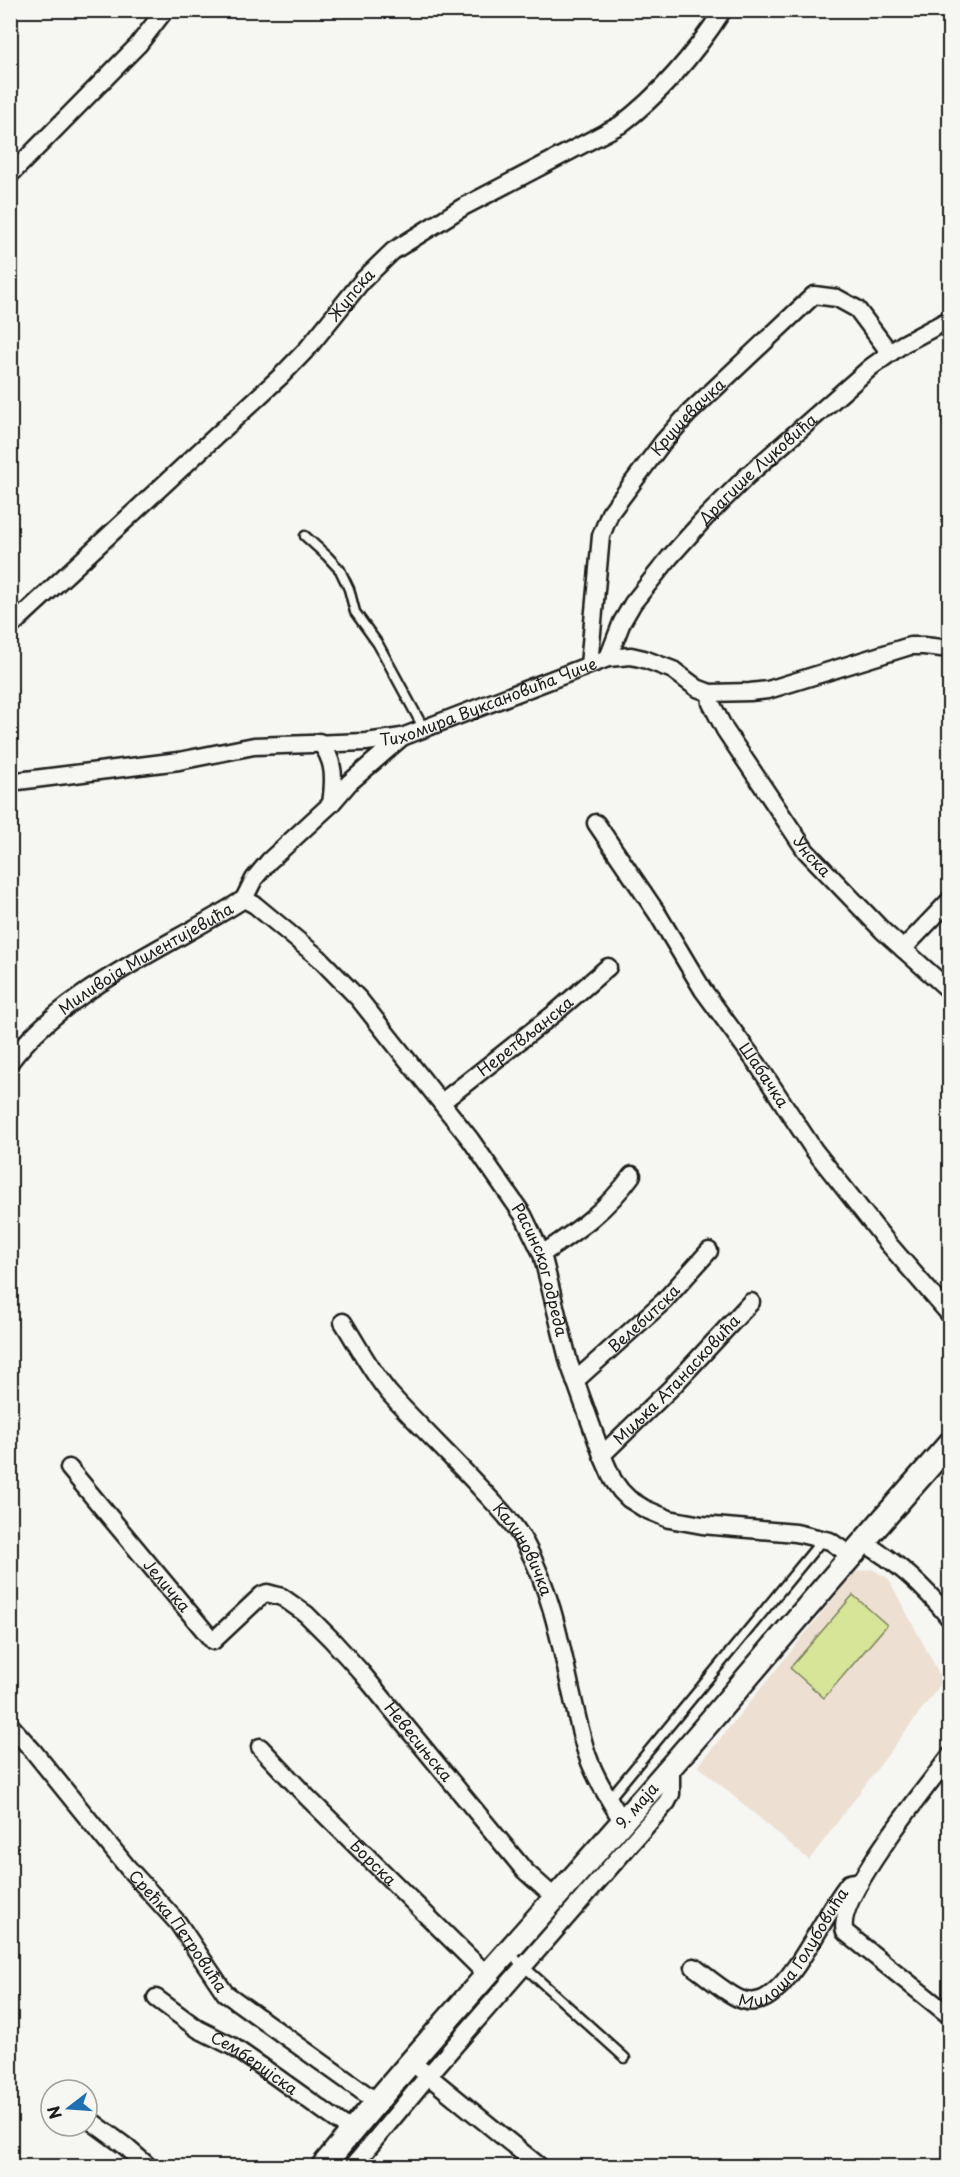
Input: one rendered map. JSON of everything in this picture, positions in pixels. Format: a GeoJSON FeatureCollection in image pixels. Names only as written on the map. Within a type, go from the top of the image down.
{"type":"FeatureCollection","features":[{"type":"Feature","properties":{"kind":"main road","name":"9. маја"},"geometry":{"type":"LineString","coordinates":[[323,2166],[377,2102],[420,2069],[488,1976],[516,1959],[555,1898],[950,1443]]}},
{"type":"Feature","properties":{"kind":"street"},"geometry":{"type":"LineString","coordinates":[[10,175],[138,45],[165,10]]}},
{"type":"Feature","properties":{"kind":"street","name":"Жупска"},"geometry":{"type":"LineString","coordinates":[[10,627],[281,376],[308,348],[362,281],[388,256],[408,240],[463,207],[620,126],[643,108],[674,77],[723,10]]}},
{"type":"Feature","properties":{"kind":"street","name":"Крушевачка"},"geometry":{"type":"LineString","coordinates":[[589,665],[596,576],[604,524],[620,498],[663,442],[689,413],[814,295],[837,298],[857,309],[890,353]]}},
{"type":"Feature","properties":{"kind":"street","name":"Драгише Луковића"},"geometry":{"type":"LineString","coordinates":[[608,658],[622,622],[633,603],[670,557],[747,476],[890,353],[950,319]]}},
{"type":"Feature","properties":{"kind":"street"},"geometry":{"type":"LineString","coordinates":[[710,693],[768,690],[910,646],[950,648]]}},
{"type":"Feature","properties":{"kind":"street","name":"Тихомира Вуксановића Чиче"},"geometry":{"type":"LineString","coordinates":[[10,782],[178,761],[254,746],[366,742],[402,737],[608,658],[631,656],[644,659],[673,670],[710,693]]}},
{"type":"Feature","properties":{"kind":"street","name":"Унска"},"geometry":{"type":"LineString","coordinates":[[710,693],[711,703],[725,730],[794,835],[815,862],[903,949],[950,991]]}},
{"type":"Feature","properties":{"kind":"street","name":"Миливоја Милентијевића"},"geometry":{"type":"LineString","coordinates":[[10,1062],[28,1041],[57,1014],[101,984],[244,899],[254,879],[269,861],[331,804],[349,783],[402,737]]}},
{"type":"Feature","properties":{"kind":"street"},"geometry":{"type":"LineString","coordinates":[[319,742],[328,751],[332,765],[331,804]]}},
{"type":"Feature","properties":{"kind":"street","name":"Шабачка"},"geometry":{"type":"LineString","coordinates":[[596,823],[657,914],[704,990],[758,1065],[814,1150],[886,1241],[950,1315]]}},
{"type":"Feature","properties":{"kind":"street","name":"Расинског одреда"},"geometry":{"type":"LineString","coordinates":[[244,899],[255,905],[297,939],[342,980],[378,1021],[442,1102],[523,1215],[542,1254],[569,1363],[602,1455],[613,1480],[629,1499],[669,1519],[702,1525],[781,1530],[856,1549],[879,1551],[912,1578],[950,1619]]}},
{"type":"Feature","properties":{"kind":"street"},"geometry":{"type":"LineString","coordinates":[[903,949],[950,900]]}},
{"type":"Feature","properties":{"kind":"street","name":"Неретвљанска"},"geometry":{"type":"LineString","coordinates":[[442,1102],[555,1013],[608,967]]}},
{"type":"Feature","properties":{"kind":"street"},"geometry":{"type":"LineString","coordinates":[[542,1254],[600,1213],[632,1175]]}},
{"type":"Feature","properties":{"kind":"street","name":"Велебитска"},"geometry":{"type":"LineString","coordinates":[[575,1381],[664,1301],[709,1251]]}},
{"type":"Feature","properties":{"kind":"street","name":"Миљка Атанасковића"},"geometry":{"type":"LineString","coordinates":[[602,1455],[671,1388],[751,1302]]}},
{"type":"Feature","properties":{"kind":"street","name":"Калиновичка"},"geometry":{"type":"LineString","coordinates":[[343,1322],[381,1383],[500,1509],[524,1541],[542,1581],[555,1620],[585,1748],[597,1779],[622,1821]]}},
{"type":"Feature","properties":{"kind":"street","name":"Јеличка"},"geometry":{"type":"LineString","coordinates":[[69,1468],[213,1641],[262,1595],[274,1594]]}},
{"type":"Feature","properties":{"kind":"street","name":"Невесињска"},"geometry":{"type":"LineString","coordinates":[[274,1594],[289,1601],[306,1614],[361,1672],[525,1871],[555,1898]]}},
{"type":"Feature","properties":{"kind":"street","name":"Срећка Петровића"},"geometry":{"type":"LineString","coordinates":[[10,1725],[128,1868],[178,1923],[225,1993],[377,2102]]}},
{"type":"Feature","properties":{"kind":"street","name":"Борска"},"geometry":{"type":"LineString","coordinates":[[260,1747],[307,1797],[488,1976]]}},
{"type":"Feature","properties":{"kind":"street","name":"Милоша Голубовића"},"geometry":{"type":"LineString","coordinates":[[950,1756],[879,1851],[860,1883],[843,1923],[845,1932],[950,2016]]}},
{"type":"Feature","properties":{"kind":"street"},"geometry":{"type":"LineString","coordinates":[[353,2166],[420,2069],[516,1959],[667,1802],[671,1794],[671,1765]]}},
{"type":"Feature","properties":{"kind":"street","name":"Милоша Голубовића"},"geometry":{"type":"LineString","coordinates":[[694,1967],[742,2000],[753,2002],[769,1996],[789,1976],[849,1883],[860,1883]]}},
{"type":"Feature","properties":{"kind":"street","name":"Семберијска"},"geometry":{"type":"LineString","coordinates":[[156,1998],[198,2029],[232,2046],[352,2131]]}},
{"type":"Feature","properties":{"kind":"street"},"geometry":{"type":"LineString","coordinates":[[420,2069],[538,2166]]}},
{"type":"Feature","properties":{"kind":"street"},"geometry":{"type":"LineString","coordinates":[[99,2127],[148,2166]]}},
{"type":"Feature","properties":{"kind":"lane"},"geometry":{"type":"LineString","coordinates":[[304,536],[340,570],[349,589],[355,612],[383,653],[424,729]]}},
{"type":"Feature","properties":{"kind":"lane"},"geometry":{"type":"LineString","coordinates":[[609,1799],[823,1539]]}},
{"type":"Feature","properties":{"kind":"lane"},"geometry":{"type":"LineString","coordinates":[[516,1959],[625,2058]]}},
{"type":"Feature","properties":{"kind":"shaded area"},"geometry":{"type":"Polygon","coordinates":[[[872,1569],[888,1578],[943,1681],[809,1860],[698,1766],[855,1572],[872,1569]]]}},
{"type":"Feature","properties":{"kind":"green space"},"geometry":{"type":"Polygon","coordinates":[[[853,1595],[887,1625],[824,1698],[790,1668],[853,1595]]]}}]}
